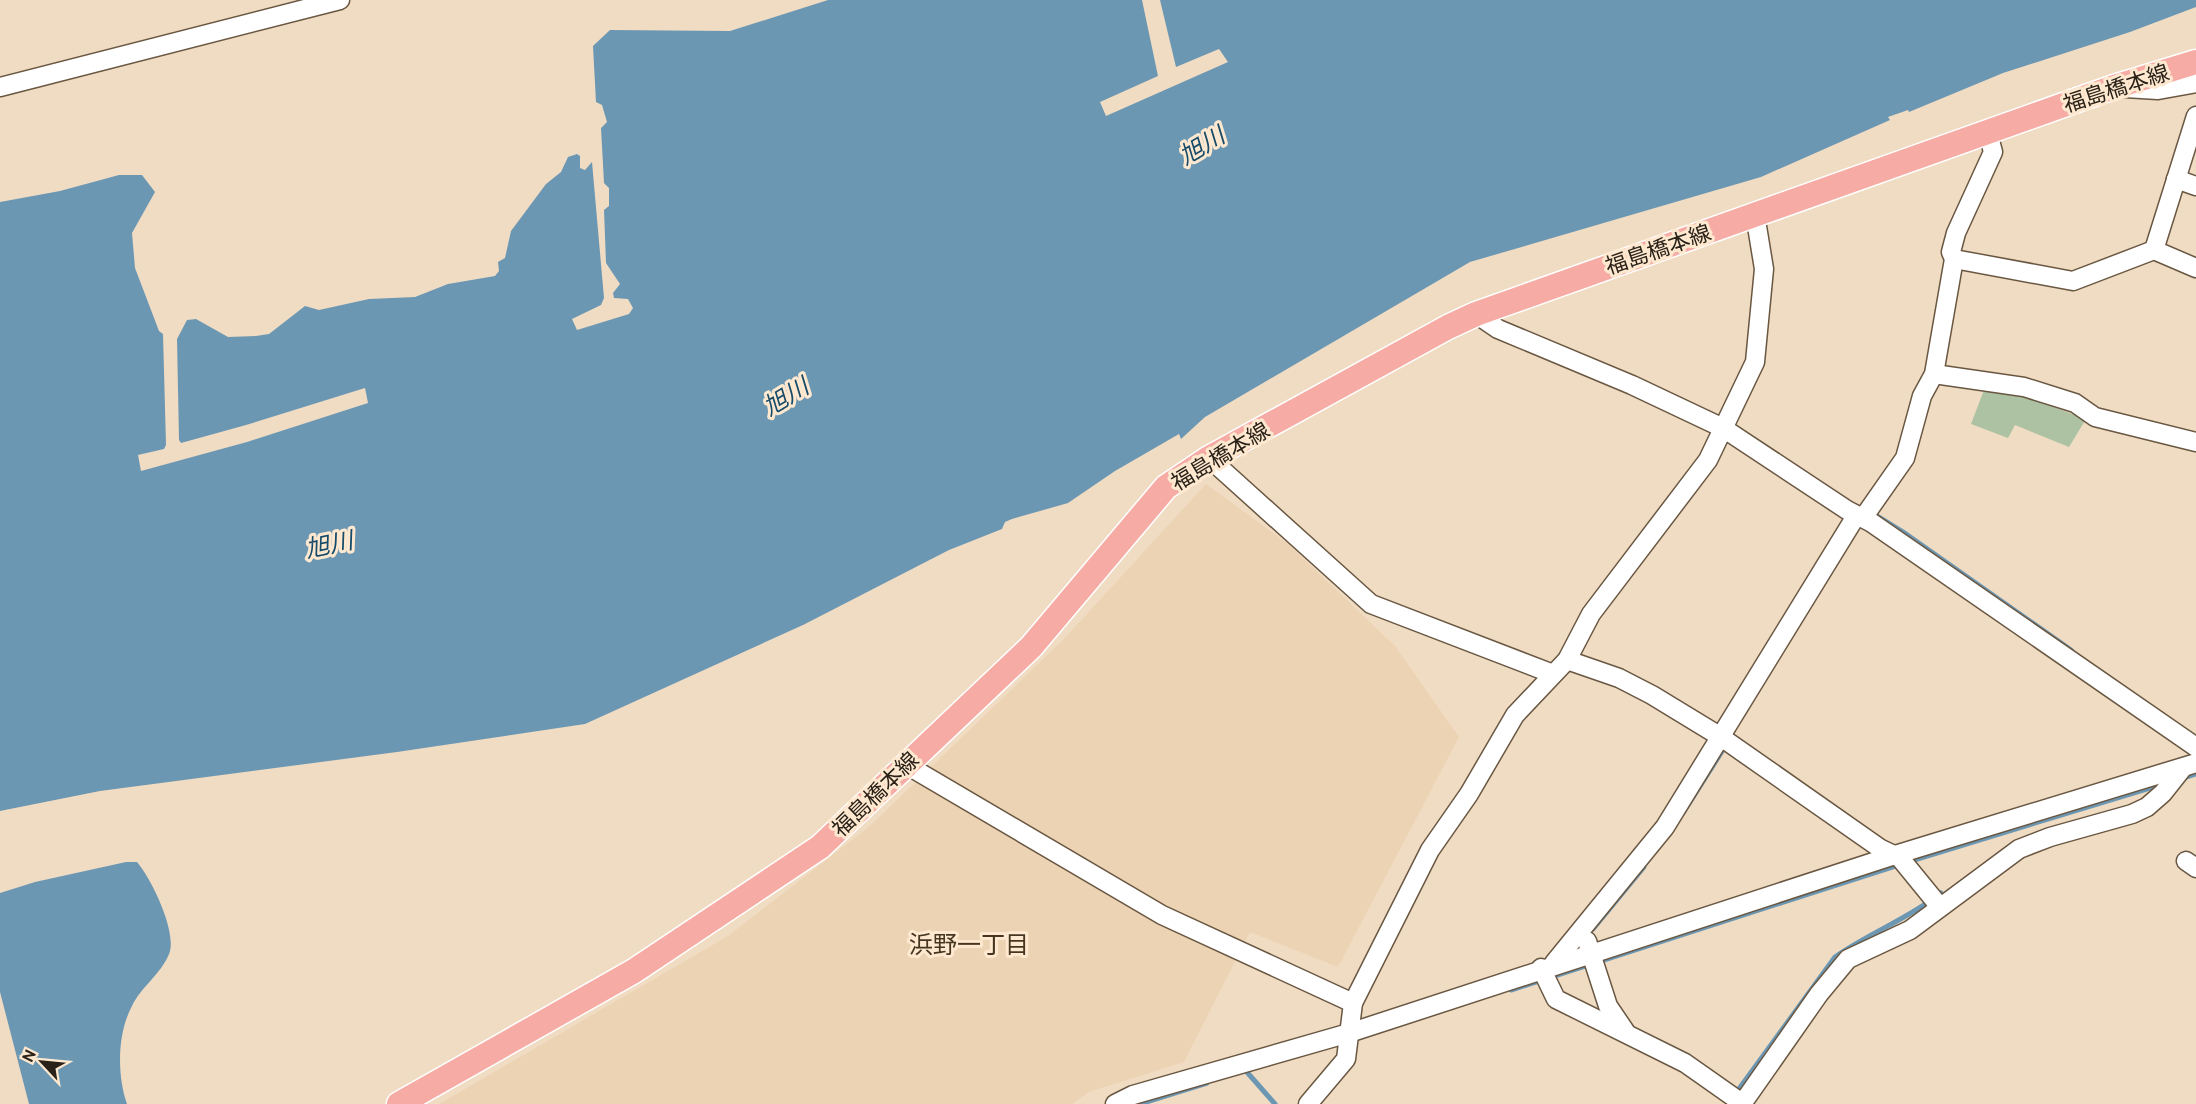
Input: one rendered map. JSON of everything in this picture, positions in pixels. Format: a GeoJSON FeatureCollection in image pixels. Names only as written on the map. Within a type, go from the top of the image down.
{"type":"FeatureCollection","features":[{"type":"Feature","properties":{"kind":"main road","name":"福島橋本線"},"geometry":{"type":"LineString","coordinates":[[399,1104],[634,971],[820,847],[1031,647],[1104,562],[1143,511],[1166,487],[1209,458],[1438,333],[1476,315],[2114,87],[2196,62]]}},
{"type":"Feature","properties":{"kind":"street"},"geometry":{"type":"LineString","coordinates":[[0,87],[340,0]]}},
{"type":"Feature","properties":{"kind":"street"},"geometry":{"type":"LineString","coordinates":[[2114,87],[2158,90],[2196,83]]}},
{"type":"Feature","properties":{"kind":"street"},"geometry":{"type":"LineString","coordinates":[[2154,250],[2196,116]]}},
{"type":"Feature","properties":{"kind":"street"},"geometry":{"type":"LineString","coordinates":[[1546,972],[1584,929],[1665,827],[1725,740],[1860,517],[1905,458],[1922,396],[1934,374],[1954,259],[1951,252],[1956,233],[1993,152],[1988,133]]}},
{"type":"Feature","properties":{"kind":"street"},"geometry":{"type":"LineString","coordinates":[[2176,179],[2196,186]]}},
{"type":"Feature","properties":{"kind":"street"},"geometry":{"type":"LineString","coordinates":[[1308,1104],[1346,1059],[1353,1003],[1430,850],[1469,795],[1515,715],[1568,660],[1591,614],[1708,460],[1755,362],[1764,269],[1755,214]]}},
{"type":"Feature","properties":{"kind":"street"},"geometry":{"type":"LineString","coordinates":[[1954,259],[2073,281],[2154,250],[2196,268]]}},
{"type":"Feature","properties":{"kind":"street"},"geometry":{"type":"LineString","coordinates":[[1476,315],[1497,328],[1632,385],[1723,428],[1860,517],[2195,743],[2184,770],[2152,804],[2132,814],[2050,837],[2019,849],[1936,902],[1910,930],[1848,959],[1738,1100],[1684,1063],[1556,999],[1546,972]]}},
{"type":"Feature","properties":{"kind":"street"},"geometry":{"type":"LineString","coordinates":[[1934,374],[2024,387],[2085,410],[2095,417],[2196,442]]}},
{"type":"Feature","properties":{"kind":"street"},"geometry":{"type":"LineString","coordinates":[[1209,458],[1371,604],[1553,674]]}},
{"type":"Feature","properties":{"kind":"street"},"geometry":{"type":"LineString","coordinates":[[1568,660],[1619,678],[1725,740],[1901,861],[1936,902]]}},
{"type":"Feature","properties":{"kind":"street"},"geometry":{"type":"LineString","coordinates":[[905,764],[1162,915],[1353,1003]]}},
{"type":"Feature","properties":{"kind":"street"},"geometry":{"type":"LineString","coordinates":[[1114,1104],[1133,1095],[1348,1041],[1546,972],[2184,770]]}},
{"type":"Feature","properties":{"kind":"street"},"geometry":{"type":"LineString","coordinates":[[1584,929],[1608,1006],[1626,1033]]}},
{"type":"Feature","properties":{"kind":"shaded area"},"geometry":{"type":"Polygon","coordinates":[[[1206,484],[1288,544],[1395,646],[1459,737],[1338,967],[1250,932],[1184,1062],[1089,1092],[1072,1104],[439,1104],[728,936],[870,826],[1063,640],[1206,484]]]}},
{"type":"Feature","properties":{"kind":"green space"},"geometry":{"type":"Polygon","coordinates":[[[1984,390],[2023,396],[2086,419],[2069,447],[2015,425],[2008,438],[1971,424],[1984,390]]]}},
{"type":"Feature","properties":{"kind":"water","name":"旭川"},"geometry":{"type":"Polygon","coordinates":[[[828,0],[1142,0],[1158,76],[1100,102],[1106,116],[1228,62],[1219,49],[1176,67],[1160,0],[2196,0],[2196,7],[2130,32],[2003,73],[1909,112],[1908,110],[1888,117],[1890,120],[1761,177],[1470,262],[1205,417],[1181,439],[1179,434],[1115,471],[1068,503],[1005,522],[1002,529],[949,550],[803,625],[585,724],[397,752],[100,791],[0,811],[0,202],[60,191],[119,175],[142,175],[155,192],[132,233],[135,268],[159,331],[163,334],[166,445],[164,449],[138,455],[141,471],[247,442],[368,403],[365,388],[181,443],[179,440],[177,339],[187,320],[196,319],[228,337],[256,336],[269,334],[305,306],[319,310],[369,299],[415,297],[448,284],[495,276],[499,271],[498,262],[505,258],[511,231],[546,184],[561,172],[568,157],[577,154],[580,156],[580,168],[585,170],[592,162],[604,298],[601,305],[572,319],[577,330],[629,314],[633,308],[628,299],[614,298],[613,293],[620,284],[606,263],[604,210],[609,206],[609,188],[604,183],[601,128],[607,122],[602,105],[596,102],[593,46],[610,30],[730,31],[828,0]]]}},
{"type":"Feature","properties":{"kind":"water"},"geometry":{"type":"Polygon","coordinates":[[[126,862],[137,862],[149,880],[167,920],[171,945],[161,968],[136,999],[123,1029],[120,1068],[127,1104],[29,1104],[0,992],[0,893],[35,882],[126,862]]]}},
{"type":"Feature","properties":{"kind":"waterway"},"geometry":{"type":"LineString","coordinates":[[1872,513],[1906,534],[2071,650]]}},
{"type":"Feature","properties":{"kind":"waterway"},"geometry":{"type":"LineString","coordinates":[[1683,813],[1726,745]]}},
{"type":"Feature","properties":{"kind":"waterway"},"geometry":{"type":"LineString","coordinates":[[2183,778],[2196,774]]}},
{"type":"Feature","properties":{"kind":"waterway"},"geometry":{"type":"LineString","coordinates":[[1511,990],[1914,860],[2163,784]]}},
{"type":"Feature","properties":{"kind":"waterway"},"geometry":{"type":"LineString","coordinates":[[1593,929],[1644,867]]}},
{"type":"Feature","properties":{"kind":"waterway"},"geometry":{"type":"LineString","coordinates":[[1728,1104],[1835,957],[1915,911],[1941,893]]}},
{"type":"Feature","properties":{"kind":"waterway"},"geometry":{"type":"LineString","coordinates":[[1246,1071],[1275,1104]]}},
{"type":"Feature","properties":{"kind":"waterway"},"geometry":{"type":"LineString","coordinates":[[1140,1104],[1207,1083]]}},
{"type":"Feature","properties":{"kind":"district","name":"浜野一丁目"},"geometry":{"type":"Point","coordinates":[969,945]}}]}
